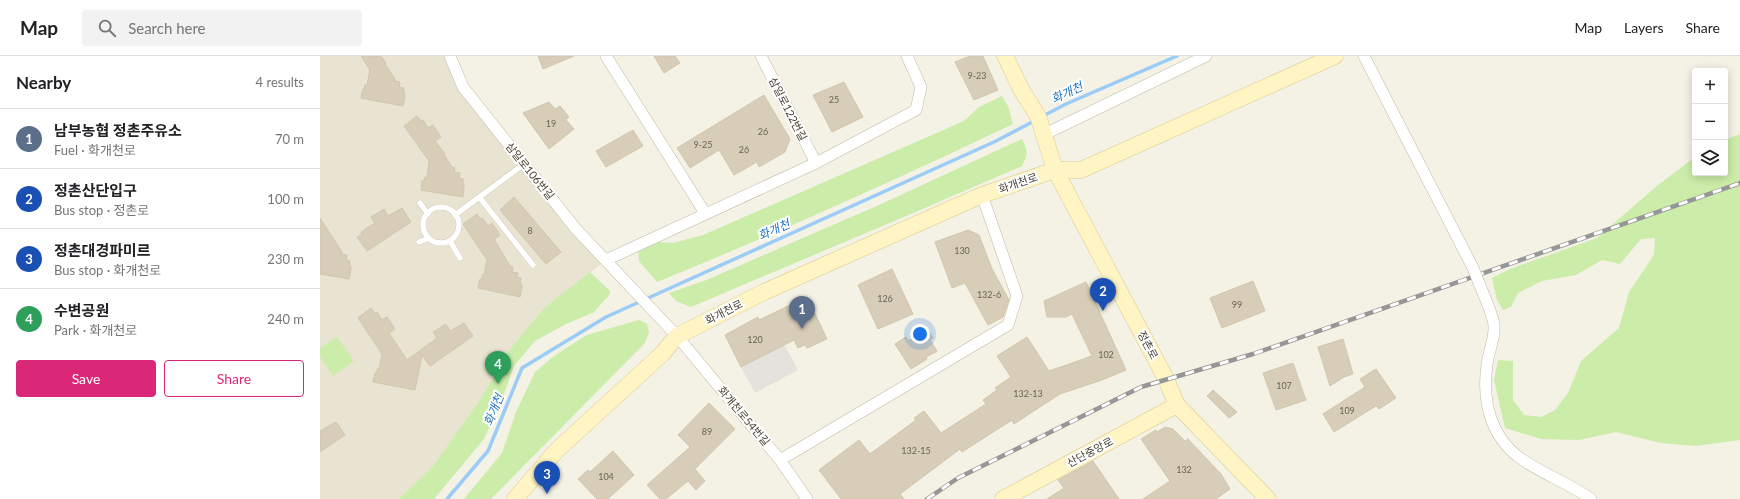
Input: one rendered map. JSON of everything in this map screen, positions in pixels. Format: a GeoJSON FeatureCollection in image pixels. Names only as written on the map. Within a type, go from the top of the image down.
{"type":"FeatureCollection","features":[{"type":"Feature","properties":{"kind":"main road","name":"정촌로"},"geometry":{"type":"LineString","coordinates":[[1005,56],[1041,126],[1055,170],[1166,379],[1177,405],[1268,499]]}},
{"type":"Feature","properties":{"kind":"main road"},"geometry":{"type":"LineString","coordinates":[[1055,170],[1081,170],[1335,56]]}},
{"type":"Feature","properties":{"kind":"main road","name":"화개천로"},"geometry":{"type":"LineString","coordinates":[[516,499],[556,451],[663,353],[673,332],[982,196],[1055,170]]}},
{"type":"Feature","properties":{"kind":"main road","name":"산단중앙로"},"geometry":{"type":"LineString","coordinates":[[1003,499],[1177,405]]}},
{"type":"Feature","properties":{"kind":"street","name":"삼일로106번길"},"geometry":{"type":"LineString","coordinates":[[450,56],[463,87],[576,229],[622,276]]}},
{"type":"Feature","properties":{"kind":"street"},"geometry":{"type":"LineString","coordinates":[[606,56],[706,214]]}},
{"type":"Feature","properties":{"kind":"street","name":"삼일로122번길"},"geometry":{"type":"LineString","coordinates":[[761,56],[816,163]]}},
{"type":"Feature","properties":{"kind":"street"},"geometry":{"type":"LineString","coordinates":[[606,260],[816,163],[916,110],[921,87],[907,56]]}},
{"type":"Feature","properties":{"kind":"street"},"geometry":{"type":"LineString","coordinates":[[1041,126],[1206,56]]}},
{"type":"Feature","properties":{"kind":"street"},"geometry":{"type":"LineString","coordinates":[[1364,56],[1473,268],[1479,283],[1494,326],[1484,391],[1489,416],[1498,437],[1519,458],[1548,475],[1576,488],[1591,499]]}},
{"type":"Feature","properties":{"kind":"street"},"geometry":{"type":"LineString","coordinates":[[780,460],[1008,325],[1017,296],[982,196]]}},
{"type":"Feature","properties":{"kind":"street","name":"화개천로54번길"},"geometry":{"type":"LineString","coordinates":[[622,276],[673,332],[780,460],[807,499]]}},
{"type":"Feature","properties":{"kind":"lane"},"geometry":{"type":"LineString","coordinates":[[456,215],[524,164]]}},
{"type":"Feature","properties":{"kind":"lane"},"geometry":{"type":"LineString","coordinates":[[480,198],[533,265]]}},
{"type":"Feature","properties":{"kind":"lane"},"geometry":{"type":"LineString","coordinates":[[420,203],[428,214]]}},
{"type":"Feature","properties":{"kind":"lane"},"geometry":{"type":"LineString","coordinates":[[442,208],[447,209],[456,215],[458,220],[458,232],[450,241],[438,243],[429,238],[426,234],[424,224],[428,214],[432,211],[442,208]]}},
{"type":"Feature","properties":{"kind":"lane"},"geometry":{"type":"LineString","coordinates":[[419,242],[429,238]]}},
{"type":"Feature","properties":{"kind":"lane"},"geometry":{"type":"LineString","coordinates":[[450,241],[460,258]]}},
{"type":"Feature","properties":{"kind":"shaded area"},"geometry":{"type":"Polygon","coordinates":[[[320,56],[450,56],[463,87],[606,260],[544,308],[511,348],[479,401],[433,466],[399,499],[320,499],[320,56]]]}},
{"type":"Feature","properties":{"kind":"shaded area"},"geometry":{"type":"Polygon","coordinates":[[[784,344],[798,370],[755,393],[741,367],[784,344]]]}},
{"type":"Feature","properties":{"kind":"green space"},"geometry":{"type":"Polygon","coordinates":[[[1002,96],[1008,106],[1013,124],[881,186],[747,245],[657,282],[639,261],[638,250],[659,242],[673,243],[703,235],[964,121],[979,107],[1002,96]]]}},
{"type":"Feature","properties":{"kind":"green space"},"geometry":{"type":"Polygon","coordinates":[[[1740,134],[1740,440],[1696,446],[1661,443],[1616,432],[1579,440],[1541,439],[1505,428],[1494,380],[1498,360],[1513,361],[1513,400],[1524,415],[1541,417],[1555,410],[1568,393],[1581,361],[1619,328],[1629,292],[1654,255],[1655,238],[1641,239],[1620,264],[1602,260],[1576,275],[1542,281],[1518,293],[1511,307],[1503,310],[1497,300],[1492,278],[1510,269],[1597,238],[1658,185],[1692,159],[1692,176],[1728,176],[1728,139],[1740,134]]]}},
{"type":"Feature","properties":{"kind":"green space"},"geometry":{"type":"Polygon","coordinates":[[[1022,139],[1026,152],[1022,166],[691,307],[676,301],[669,293],[704,281],[879,205],[1022,139]]]}},
{"type":"Feature","properties":{"kind":"green space"},"geometry":{"type":"Polygon","coordinates":[[[590,272],[610,291],[610,294],[594,312],[564,325],[535,341],[514,366],[501,402],[484,439],[434,499],[399,499],[433,466],[479,401],[511,348],[544,308],[590,272]]]}},
{"type":"Feature","properties":{"kind":"green space"},"geometry":{"type":"Polygon","coordinates":[[[639,320],[647,324],[649,333],[644,344],[491,499],[464,499],[502,453],[516,412],[535,372],[554,356],[587,335],[639,320]]]}},
{"type":"Feature","properties":{"kind":"green space"},"geometry":{"type":"Polygon","coordinates":[[[337,337],[354,361],[333,376],[320,357],[320,348],[337,337]]]}},
{"type":"Feature","properties":{"kind":"building"},"geometry":{"type":"Polygon","coordinates":[[[361,56],[381,56],[395,81],[400,82],[399,87],[404,88],[403,92],[405,96],[403,106],[361,98],[363,89],[365,85],[367,85],[370,70],[361,56]]]}},
{"type":"Feature","properties":{"kind":"building"},"geometry":{"type":"Polygon","coordinates":[[[538,56],[574,56],[543,69],[538,56]]]}},
{"type":"Feature","properties":{"kind":"building"},"geometry":{"type":"Polygon","coordinates":[[[654,56],[675,56],[680,63],[664,73],[654,56]]]}},
{"type":"Feature","properties":{"kind":"building"},"geometry":{"type":"Polygon","coordinates":[[[970,56],[983,56],[998,90],[974,100],[955,62],[970,56]]]}},
{"type":"Feature","properties":{"kind":"building"},"geometry":{"type":"Polygon","coordinates":[[[844,82],[863,117],[832,132],[813,95],[844,82]]]}},
{"type":"Feature","properties":{"kind":"building"},"geometry":{"type":"Polygon","coordinates":[[[764,95],[790,139],[785,152],[759,167],[757,162],[734,175],[719,150],[690,168],[677,148],[764,95]]]}},
{"type":"Feature","properties":{"kind":"building"},"geometry":{"type":"Polygon","coordinates":[[[549,102],[555,109],[560,106],[569,117],[566,120],[574,129],[549,149],[523,113],[549,102]]]}},
{"type":"Feature","properties":{"kind":"building"},"geometry":{"type":"Polygon","coordinates":[[[417,116],[421,121],[423,120],[428,128],[433,125],[441,137],[435,141],[445,154],[444,155],[452,167],[455,168],[454,172],[460,173],[459,178],[463,179],[463,197],[421,190],[422,181],[424,181],[425,177],[427,177],[429,161],[404,126],[417,116]]]}},
{"type":"Feature","properties":{"kind":"building"},"geometry":{"type":"Polygon","coordinates":[[[633,130],[643,146],[606,167],[596,151],[633,130]]]}},
{"type":"Feature","properties":{"kind":"building"},"geometry":{"type":"Polygon","coordinates":[[[514,197],[561,252],[546,264],[500,210],[514,197]]]}},
{"type":"Feature","properties":{"kind":"building"},"geometry":{"type":"Polygon","coordinates":[[[402,208],[411,222],[367,251],[357,237],[362,234],[361,232],[375,223],[371,217],[384,209],[388,216],[402,208]]]}},
{"type":"Feature","properties":{"kind":"building"},"geometry":{"type":"Polygon","coordinates":[[[477,214],[488,226],[492,223],[500,235],[494,239],[510,266],[513,267],[512,272],[518,273],[517,277],[521,278],[520,283],[522,287],[520,297],[478,288],[480,279],[482,279],[482,275],[484,275],[487,260],[463,224],[477,214]]]}},
{"type":"Feature","properties":{"kind":"building"},"geometry":{"type":"Polygon","coordinates":[[[320,218],[342,252],[341,254],[347,255],[346,260],[350,261],[349,265],[351,266],[351,269],[349,279],[320,274],[320,218]]]}},
{"type":"Feature","properties":{"kind":"building"},"geometry":{"type":"Polygon","coordinates":[[[968,230],[979,235],[992,269],[1009,300],[1003,317],[988,325],[965,283],[952,288],[935,242],[968,230]]]}},
{"type":"Feature","properties":{"kind":"building"},"geometry":{"type":"Polygon","coordinates":[[[892,269],[913,314],[878,329],[858,285],[892,269]]]}},
{"type":"Feature","properties":{"kind":"building"},"geometry":{"type":"Polygon","coordinates":[[[1253,281],[1265,311],[1222,328],[1210,298],[1253,281]]]}},
{"type":"Feature","properties":{"kind":"building"},"geometry":{"type":"Polygon","coordinates":[[[1086,282],[1126,370],[1060,394],[1014,424],[1012,420],[962,452],[960,449],[900,494],[904,499],[841,499],[819,470],[859,440],[870,454],[916,420],[914,418],[924,411],[941,433],[986,404],[983,400],[997,390],[995,388],[1011,377],[997,356],[1027,337],[1049,371],[1092,356],[1072,314],[1066,317],[1047,317],[1044,301],[1086,282]]]}},
{"type":"Feature","properties":{"kind":"building"},"geometry":{"type":"Polygon","coordinates":[[[807,297],[827,339],[807,348],[805,345],[798,348],[794,340],[741,367],[725,335],[758,317],[759,320],[807,297]]]}},
{"type":"Feature","properties":{"kind":"building"},"geometry":{"type":"Polygon","coordinates":[[[371,308],[375,313],[377,312],[382,320],[387,317],[395,329],[389,333],[407,360],[437,338],[433,332],[446,324],[450,331],[464,323],[473,336],[430,366],[422,355],[415,390],[373,382],[375,373],[377,373],[377,369],[379,369],[382,354],[358,318],[371,308]]]}},
{"type":"Feature","properties":{"kind":"building"},"geometry":{"type":"Polygon","coordinates":[[[928,329],[933,338],[930,340],[937,351],[926,357],[927,359],[911,369],[895,344],[906,337],[908,341],[928,329]]]}},
{"type":"Feature","properties":{"kind":"building"},"geometry":{"type":"Polygon","coordinates":[[[1343,339],[1353,374],[1344,377],[1330,386],[1318,347],[1343,339]]]}},
{"type":"Feature","properties":{"kind":"building"},"geometry":{"type":"Polygon","coordinates":[[[1293,363],[1306,400],[1276,410],[1263,373],[1293,363]]]}},
{"type":"Feature","properties":{"kind":"building"},"geometry":{"type":"Polygon","coordinates":[[[1376,369],[1396,398],[1379,409],[1376,406],[1334,432],[1323,414],[1365,387],[1360,379],[1376,369]]]}},
{"type":"Feature","properties":{"kind":"building"},"geometry":{"type":"Polygon","coordinates":[[[1213,390],[1237,412],[1229,418],[1207,396],[1213,390]]]}},
{"type":"Feature","properties":{"kind":"building"},"geometry":{"type":"Polygon","coordinates":[[[709,403],[735,429],[695,469],[705,481],[696,490],[688,481],[666,499],[660,499],[647,485],[690,447],[678,435],[709,403]]]}},
{"type":"Feature","properties":{"kind":"building"},"geometry":{"type":"Polygon","coordinates":[[[336,422],[345,435],[320,452],[320,431],[336,422]]]}},
{"type":"Feature","properties":{"kind":"building"},"geometry":{"type":"Polygon","coordinates":[[[1165,427],[1173,429],[1185,441],[1188,439],[1221,474],[1230,489],[1216,499],[1143,499],[1170,481],[1141,439],[1156,430],[1157,432],[1165,427]]]}},
{"type":"Feature","properties":{"kind":"building"},"geometry":{"type":"Polygon","coordinates":[[[613,451],[634,475],[608,499],[597,499],[578,479],[588,470],[590,472],[613,451]]]}},
{"type":"Feature","properties":{"kind":"building"},"geometry":{"type":"Polygon","coordinates":[[[1093,461],[1119,499],[1047,499],[1064,488],[1058,480],[1093,461]]]}},
{"type":"Feature","properties":{"kind":"waterway","name":"화개천"},"geometry":{"type":"LineString","coordinates":[[1043,116],[1066,104],[1177,56]]}},
{"type":"Feature","properties":{"kind":"waterway","name":"화개천"},"geometry":{"type":"LineString","coordinates":[[447,499],[488,451],[522,368],[606,317],[994,142],[1036,120]]}},
{"type":"Feature","properties":{"kind":"railway"},"geometry":{"type":"LineString","coordinates":[[927,499],[958,478],[1141,387],[1253,354],[1740,183]]}},
{"type":"Feature","properties":{"kind":"place","name":"정촌산단입구"},"geometry":{"type":"Point","coordinates":[1103,311]}},
{"type":"Feature","properties":{"kind":"place","name":"남부농협 정촌주유소"},"geometry":{"type":"Point","coordinates":[802,329]}},
{"type":"Feature","properties":{"kind":"place","name":"수변공원"},"geometry":{"type":"Point","coordinates":[498,384]}},
{"type":"Feature","properties":{"kind":"place","name":"정촌대경파미르"},"geometry":{"type":"Point","coordinates":[547,494]}}]}
